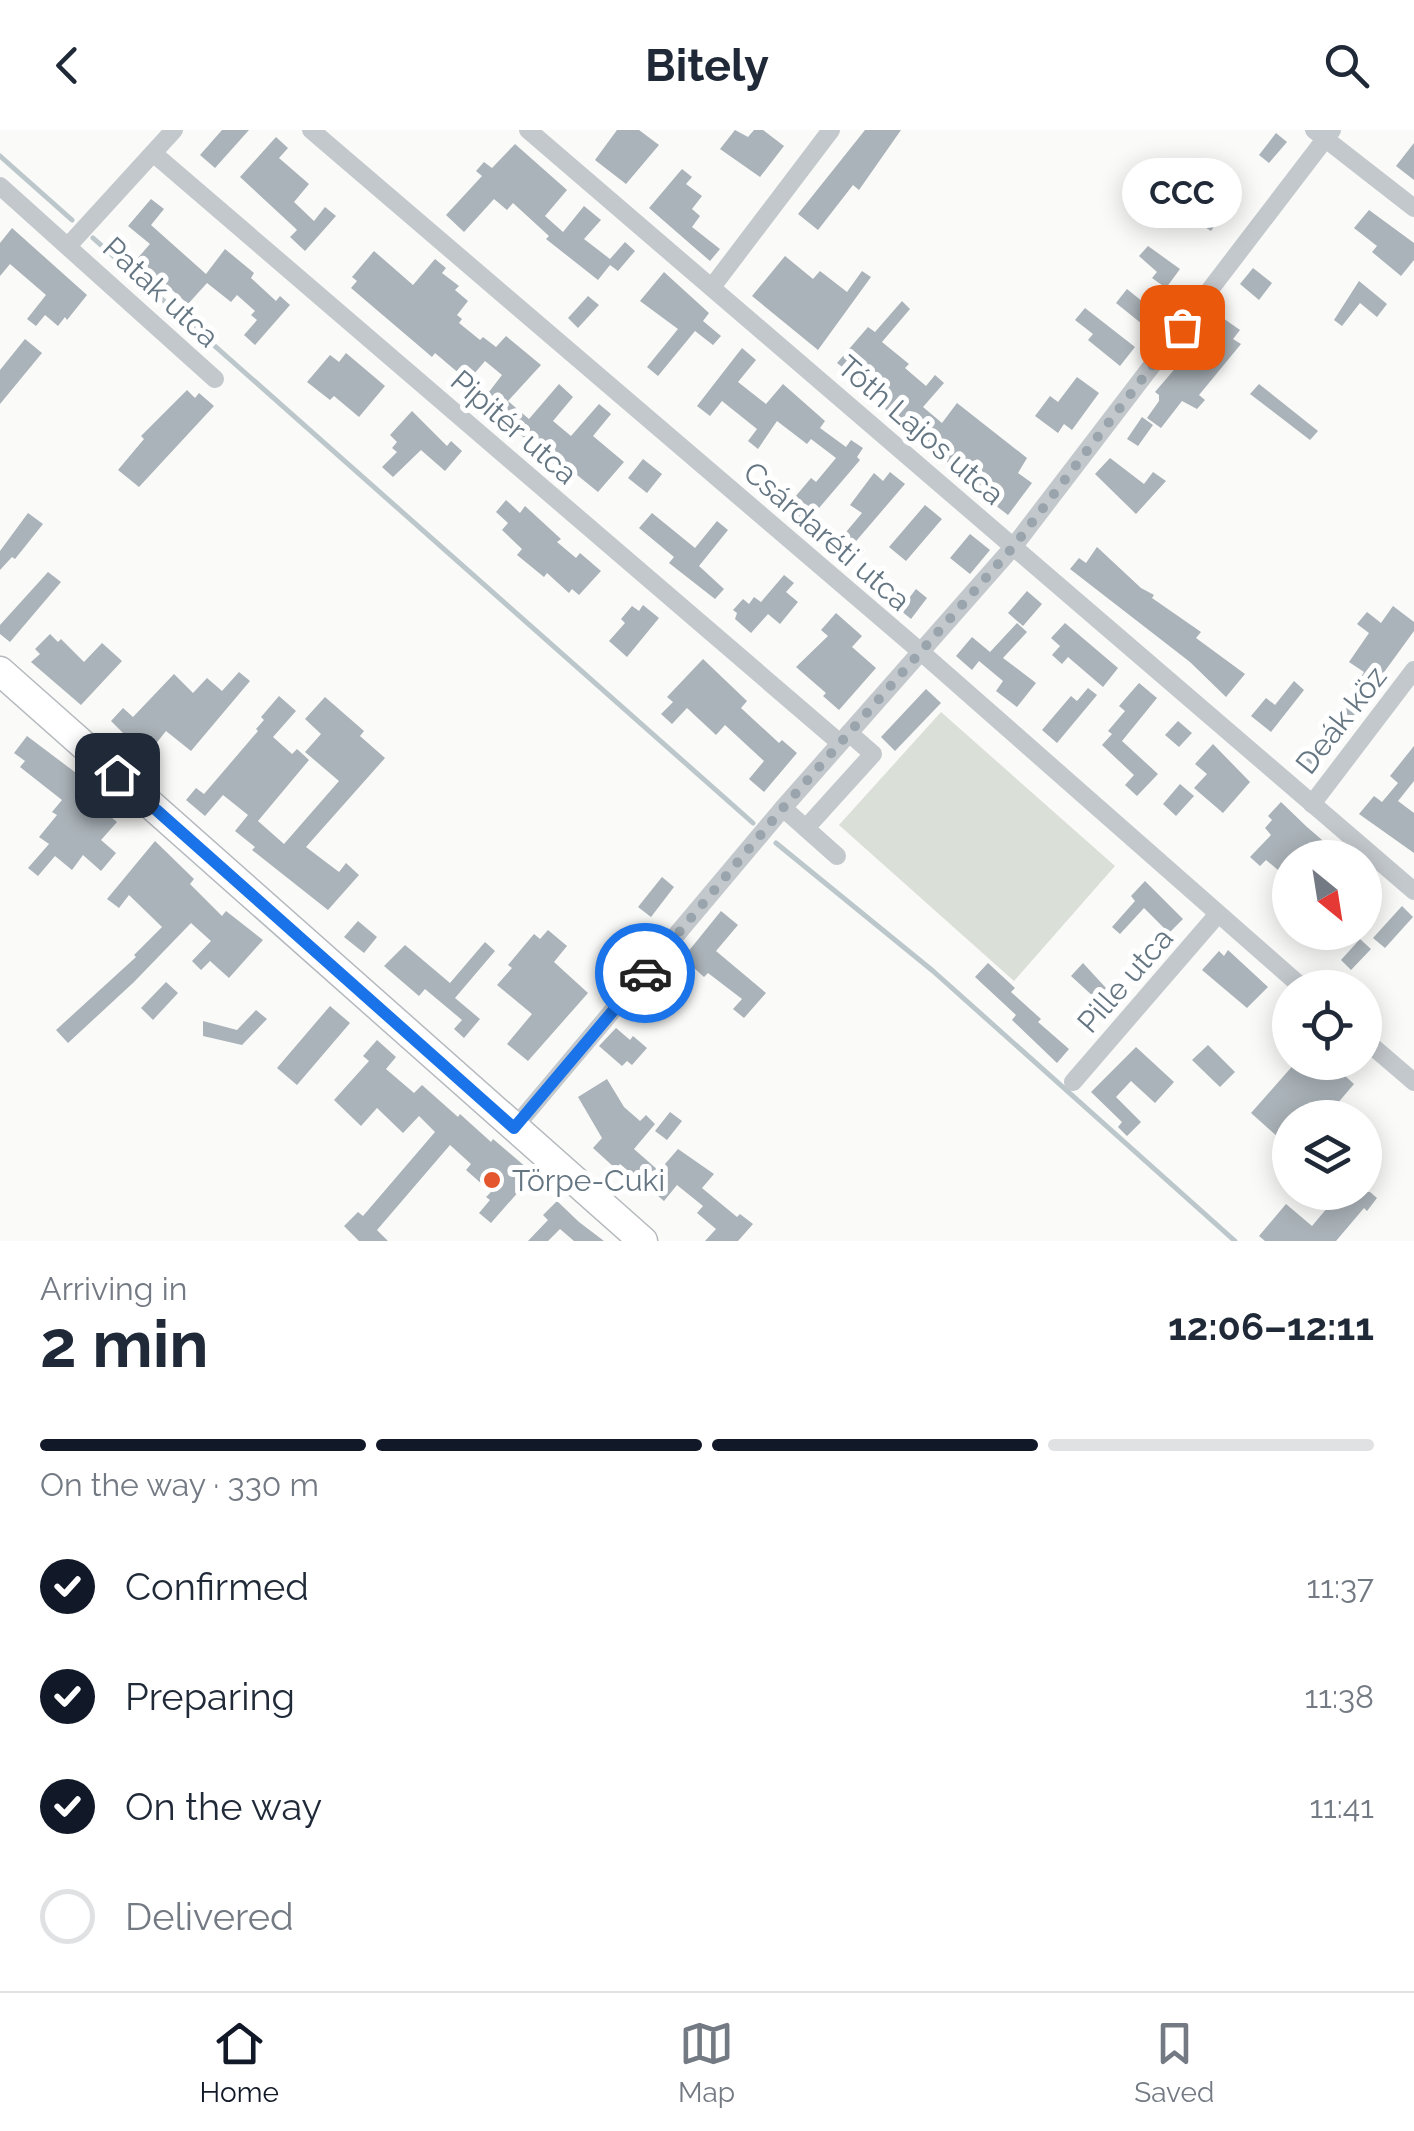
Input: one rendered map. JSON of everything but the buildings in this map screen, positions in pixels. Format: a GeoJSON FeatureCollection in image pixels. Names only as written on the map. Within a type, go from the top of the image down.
{"type":"FeatureCollection","features":[{"type":"Feature","properties":{"kind":"main road"},"geometry":{"type":"LineString","coordinates":[[0,671],[642,1241]]}},
{"type":"Feature","properties":{"kind":"street","name":"Patak utca"},"geometry":{"type":"LineString","coordinates":[[69,245],[174,130]]}},
{"type":"Feature","properties":{"kind":"street","name":"Csárdaréti utca"},"geometry":{"type":"LineString","coordinates":[[311,130],[920,652],[1283,970]]}},
{"type":"Feature","properties":{"kind":"street","name":"Tóth Lajos utca"},"geometry":{"type":"LineString","coordinates":[[528,130],[1414,890]]}},
{"type":"Feature","properties":{"kind":"street"},"geometry":{"type":"LineString","coordinates":[[712,287],[831,130]]}},
{"type":"Feature","properties":{"kind":"street"},"geometry":{"type":"LineString","coordinates":[[514,1128],[783,808],[1014,546],[1324,133],[1414,208]]}},
{"type":"Feature","properties":{"kind":"street","name":"Pipitér utca"},"geometry":{"type":"LineString","coordinates":[[153,153],[844,738]]}},
{"type":"Feature","properties":{"kind":"street","name":"Patak utca"},"geometry":{"type":"LineString","coordinates":[[0,186],[215,379]]}},
{"type":"Feature","properties":{"kind":"street","name":"Deák köz"},"geometry":{"type":"LineString","coordinates":[[1312,804],[1414,670]]}},
{"type":"Feature","properties":{"kind":"street"},"geometry":{"type":"LineString","coordinates":[[806,828],[873,754],[844,738]]}},
{"type":"Feature","properties":{"kind":"street"},"geometry":{"type":"LineString","coordinates":[[783,808],[837,856]]}},
{"type":"Feature","properties":{"kind":"street","name":"Pille utca"},"geometry":{"type":"LineString","coordinates":[[1073,1082],[1218,914]]}},
{"type":"Feature","properties":{"kind":"street"},"geometry":{"type":"LineString","coordinates":[[1382,1055],[1414,1082]]}},
{"type":"Feature","properties":{"kind":"shaded area"},"geometry":{"type":"Polygon","coordinates":[[[941,712],[1115,866],[1014,981],[839,825],[941,712]]]}},
{"type":"Feature","properties":{"kind":"waterway"},"geometry":{"type":"LineString","coordinates":[[0,156],[72,220]]}},
{"type":"Feature","properties":{"kind":"waterway"},"geometry":{"type":"LineString","coordinates":[[93,238],[753,823]]}},
{"type":"Feature","properties":{"kind":"waterway"},"geometry":{"type":"LineString","coordinates":[[776,843],[933,971],[1235,1241]]}},
{"type":"Feature","properties":{"kind":"way so far"},"geometry":{"type":"LineString","coordinates":[[645,973],[783,808],[1014,546],[1182,327]]}},
{"type":"Feature","properties":{"kind":"place","name":"CCC"},"geometry":{"type":"Point","coordinates":[1182,327]}},
{"type":"Feature","properties":{"kind":"place","name":"Törpe-Cuki"},"geometry":{"type":"Point","coordinates":[492,1180]}},
{"type":"Feature","properties":{"kind":"route"},"geometry":{"type":"LineString","coordinates":[[117,775],[514,1128],[645,973]]}}]}
